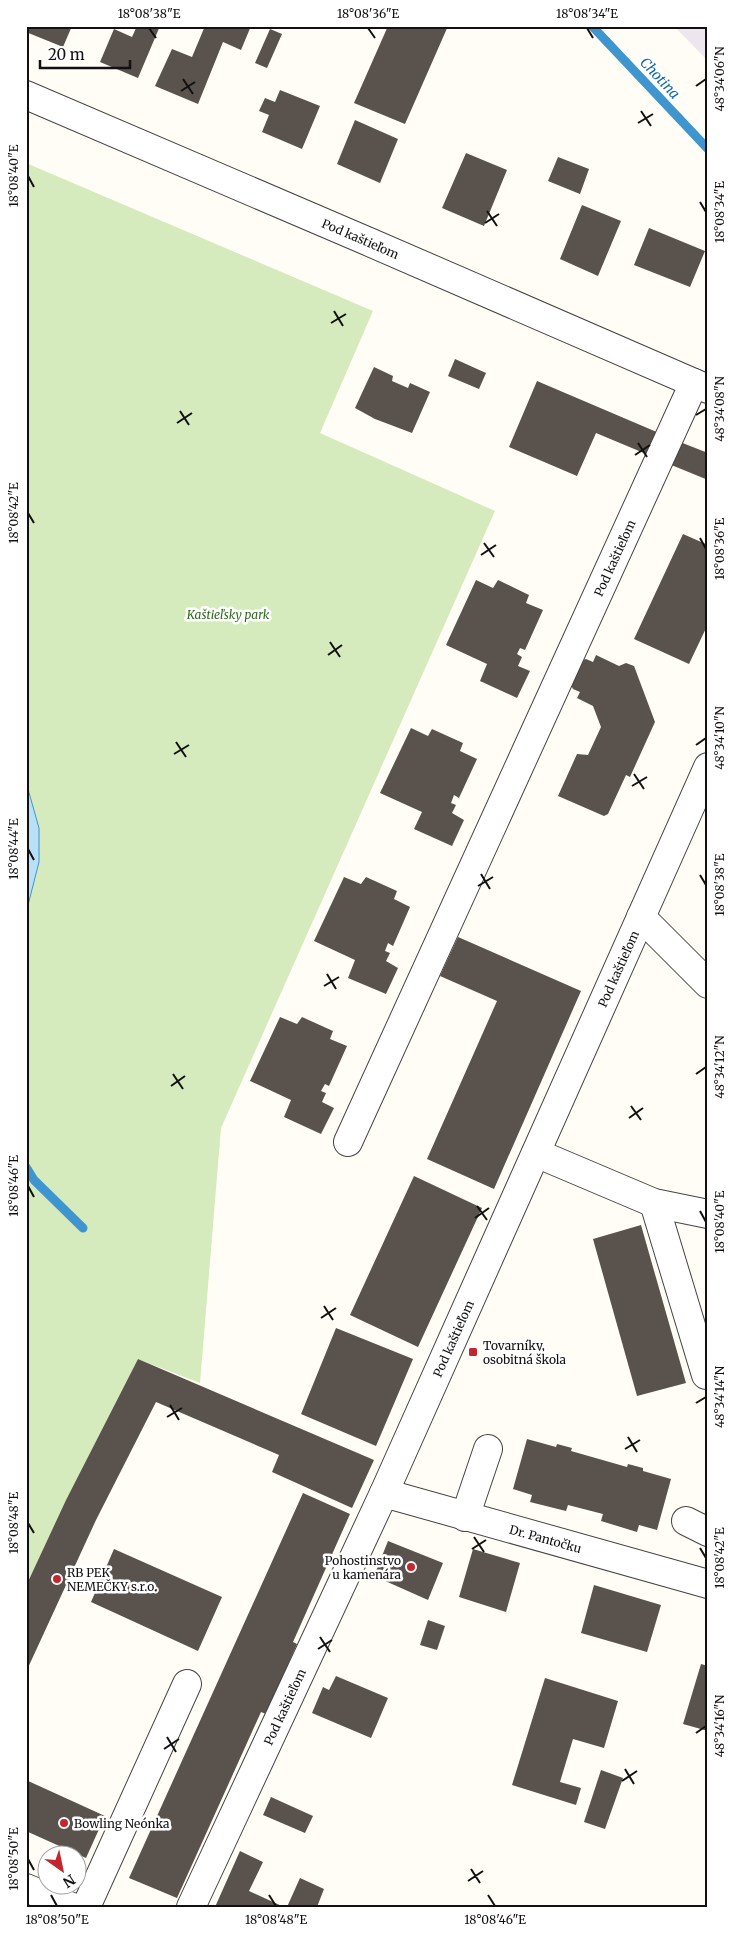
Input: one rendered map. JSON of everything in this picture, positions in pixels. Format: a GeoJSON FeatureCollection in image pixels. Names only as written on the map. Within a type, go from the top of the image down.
{"type":"FeatureCollection","features":[{"type":"Feature","properties":{"kind":"street","name":"Pod kaštieľom"},"geometry":{"type":"LineString","coordinates":[[26,95],[367,240],[701,386],[348,1142]]}},
{"type":"Feature","properties":{"kind":"street","name":"Pod kaštieľom"},"geometry":{"type":"LineString","coordinates":[[192,1907],[384,1493],[641,916],[697,819],[708,767]]}},
{"type":"Feature","properties":{"kind":"street"},"geometry":{"type":"LineString","coordinates":[[641,916],[708,984]]}},
{"type":"Feature","properties":{"kind":"street"},"geometry":{"type":"LineString","coordinates":[[536,1153],[654,1203],[708,1214]]}},
{"type":"Feature","properties":{"kind":"street"},"geometry":{"type":"LineString","coordinates":[[654,1203],[706,1375]]}},
{"type":"Feature","properties":{"kind":"street"},"geometry":{"type":"LineString","coordinates":[[465,1517],[488,1449]]}},
{"type":"Feature","properties":{"kind":"street","name":"Dr. Pantočku"},"geometry":{"type":"LineString","coordinates":[[384,1493],[708,1584]]}},
{"type":"Feature","properties":{"kind":"street"},"geometry":{"type":"LineString","coordinates":[[86,1907],[187,1684]]}},
{"type":"Feature","properties":{"kind":"street"},"geometry":{"type":"LineString","coordinates":[[26,1888],[72,1907]]}},
{"type":"Feature","properties":{"kind":"shaded area"},"geometry":{"type":"Polygon","coordinates":[[[674,26],[708,26],[708,61],[674,26]]]}},
{"type":"Feature","properties":{"kind":"green space","name":"Kaštieľsky park"},"geometry":{"type":"Polygon","coordinates":[[[26,163],[373,311],[320,433],[495,511],[221,1128],[200,1383],[138,1359],[66,1500],[26,1586],[26,163]]]}},
{"type":"Feature","properties":{"kind":"water"},"geometry":{"type":"Polygon","coordinates":[[[26,782],[39,828],[39,862],[26,913],[26,782]]]}},
{"type":"Feature","properties":{"kind":"building"},"geometry":{"type":"Polygon","coordinates":[[[26,26],[72,26],[63,47],[26,32],[26,26]]]}},
{"type":"Feature","properties":{"kind":"building"},"geometry":{"type":"Polygon","coordinates":[[[137,26],[160,26],[138,78],[100,62],[114,29],[132,37],[137,26]]]}},
{"type":"Feature","properties":{"kind":"building"},"geometry":{"type":"Polygon","coordinates":[[[205,26],[251,26],[241,50],[223,42],[198,104],[155,86],[172,49],[192,57],[205,26]]]}},
{"type":"Feature","properties":{"kind":"building"},"geometry":{"type":"Polygon","coordinates":[[[388,26],[448,26],[405,124],[354,103],[388,26]]]}},
{"type":"Feature","properties":{"kind":"building"},"geometry":{"type":"Polygon","coordinates":[[[270,29],[282,34],[267,68],[255,63],[270,29]]]}},
{"type":"Feature","properties":{"kind":"building"},"geometry":{"type":"Polygon","coordinates":[[[280,90],[320,106],[302,149],[262,132],[269,115],[259,111],[265,98],[275,102],[280,90]]]}},
{"type":"Feature","properties":{"kind":"building"},"geometry":{"type":"Polygon","coordinates":[[[355,120],[398,139],[380,183],[337,164],[355,120]]]}},
{"type":"Feature","properties":{"kind":"building"},"geometry":{"type":"Polygon","coordinates":[[[466,153],[507,170],[484,226],[442,208],[466,153]]]}},
{"type":"Feature","properties":{"kind":"building"},"geometry":{"type":"Polygon","coordinates":[[[558,157],[589,169],[580,194],[548,181],[558,157]]]}},
{"type":"Feature","properties":{"kind":"building"},"geometry":{"type":"Polygon","coordinates":[[[582,205],[621,221],[598,276],[560,259],[582,205]]]}},
{"type":"Feature","properties":{"kind":"building"},"geometry":{"type":"Polygon","coordinates":[[[649,228],[705,251],[690,287],[634,265],[649,228]]]}},
{"type":"Feature","properties":{"kind":"building"},"geometry":{"type":"Polygon","coordinates":[[[455,359],[486,373],[479,389],[448,376],[455,359]]]}},
{"type":"Feature","properties":{"kind":"building"},"geometry":{"type":"Polygon","coordinates":[[[374,367],[393,376],[392,381],[408,388],[410,383],[430,392],[412,433],[375,419],[355,408],[374,367]]]}},
{"type":"Feature","properties":{"kind":"building"},"geometry":{"type":"Polygon","coordinates":[[[537,381],[659,433],[651,456],[596,433],[577,476],[509,447],[537,381]]]}},
{"type":"Feature","properties":{"kind":"building"},"geometry":{"type":"Polygon","coordinates":[[[680,442],[708,453],[708,480],[669,464],[680,442]]]}},
{"type":"Feature","properties":{"kind":"building"},"geometry":{"type":"Polygon","coordinates":[[[683,534],[708,545],[708,624],[689,664],[634,639],[683,534]]]}},
{"type":"Feature","properties":{"kind":"building"},"geometry":{"type":"Polygon","coordinates":[[[476,580],[493,588],[498,580],[529,595],[526,603],[543,610],[525,650],[520,648],[517,654],[522,657],[518,666],[530,671],[517,698],[480,681],[487,664],[446,645],[476,580]]]}},
{"type":"Feature","properties":{"kind":"building"},"geometry":{"type":"Polygon","coordinates":[[[596,655],[619,666],[626,663],[634,666],[655,722],[630,777],[626,775],[608,814],[604,816],[558,796],[577,754],[588,755],[601,727],[593,706],[577,698],[580,692],[573,689],[570,683],[580,661],[586,659],[593,662],[596,655]]]}},
{"type":"Feature","properties":{"kind":"building"},"geometry":{"type":"Polygon","coordinates":[[[411,728],[428,736],[432,729],[463,743],[460,751],[477,759],[459,798],[454,795],[451,803],[456,805],[452,813],[464,820],[452,846],[414,829],[422,812],[380,793],[411,728]]]}},
{"type":"Feature","properties":{"kind":"building"},"geometry":{"type":"Polygon","coordinates":[[[344,877],[361,884],[366,877],[397,891],[394,899],[410,907],[393,946],[388,943],[385,951],[390,953],[386,961],[398,968],[386,994],[348,978],[355,960],[314,941],[344,877]]]}},
{"type":"Feature","properties":{"kind":"building"},"geometry":{"type":"Polygon","coordinates":[[[458,937],[581,991],[494,1189],[427,1159],[497,1001],[440,976],[458,937]]]}},
{"type":"Feature","properties":{"kind":"building"},"geometry":{"type":"Polygon","coordinates":[[[280,1017],[297,1024],[302,1017],[333,1031],[330,1039],[347,1046],[329,1086],[325,1084],[321,1091],[326,1093],[322,1102],[334,1108],[321,1134],[284,1117],[291,1100],[250,1081],[280,1017]]]}},
{"type":"Feature","properties":{"kind":"building"},"geometry":{"type":"Polygon","coordinates":[[[414,1176],[482,1208],[418,1347],[350,1315],[414,1176]]]}},
{"type":"Feature","properties":{"kind":"building"},"geometry":{"type":"Polygon","coordinates":[[[641,1225],[686,1383],[637,1396],[593,1239],[641,1225]]]}},
{"type":"Feature","properties":{"kind":"building"},"geometry":{"type":"Polygon","coordinates":[[[336,1328],[413,1359],[376,1446],[301,1414],[336,1328]]]}},
{"type":"Feature","properties":{"kind":"building"},"geometry":{"type":"Polygon","coordinates":[[[138,1359],[374,1460],[352,1508],[272,1472],[279,1455],[156,1402],[96,1520],[26,1672],[26,1586],[66,1500],[138,1359]]]}},
{"type":"Feature","properties":{"kind":"building"},"geometry":{"type":"Polygon","coordinates":[[[527,1439],[556,1447],[557,1444],[572,1448],[571,1451],[627,1467],[628,1464],[643,1468],[643,1471],[671,1479],[657,1530],[639,1525],[637,1532],[601,1521],[603,1514],[568,1505],[566,1511],[530,1502],[532,1495],[513,1489],[527,1439]]]}},
{"type":"Feature","properties":{"kind":"building"},"geometry":{"type":"Polygon","coordinates":[[[303,1493],[350,1514],[293,1642],[297,1644],[266,1714],[261,1712],[177,1898],[129,1878],[303,1493]]]}},
{"type":"Feature","properties":{"kind":"building"},"geometry":{"type":"Polygon","coordinates":[[[388,1541],[443,1563],[428,1600],[374,1576],[388,1541]]]}},
{"type":"Feature","properties":{"kind":"building"},"geometry":{"type":"Polygon","coordinates":[[[114,1549],[222,1597],[198,1651],[91,1602],[114,1549]]]}},
{"type":"Feature","properties":{"kind":"building"},"geometry":{"type":"Polygon","coordinates":[[[473,1549],[520,1563],[506,1612],[459,1597],[473,1549]]]}},
{"type":"Feature","properties":{"kind":"building"},"geometry":{"type":"Polygon","coordinates":[[[594,1585],[661,1605],[647,1652],[581,1633],[594,1585]]]}},
{"type":"Feature","properties":{"kind":"building"},"geometry":{"type":"Polygon","coordinates":[[[428,1620],[445,1626],[437,1650],[420,1645],[428,1620]]]}},
{"type":"Feature","properties":{"kind":"building"},"geometry":{"type":"Polygon","coordinates":[[[701,1664],[708,1666],[708,1731],[683,1724],[701,1664]]]}},
{"type":"Feature","properties":{"kind":"building"},"geometry":{"type":"Polygon","coordinates":[[[336,1676],[388,1698],[371,1738],[312,1713],[323,1687],[329,1690],[336,1676]]]}},
{"type":"Feature","properties":{"kind":"building"},"geometry":{"type":"Polygon","coordinates":[[[545,1678],[618,1701],[604,1748],[573,1739],[560,1782],[581,1788],[576,1805],[512,1785],[545,1678]]]}},
{"type":"Feature","properties":{"kind":"building"},"geometry":{"type":"Polygon","coordinates":[[[601,1770],[623,1778],[605,1829],[584,1822],[601,1770]]]}},
{"type":"Feature","properties":{"kind":"building","name":"Bowling Neónka"},"geometry":{"type":"Polygon","coordinates":[[[26,1780],[105,1816],[88,1854],[88,1846],[59,1846],[26,1831],[26,1780]]]}},
{"type":"Feature","properties":{"kind":"building"},"geometry":{"type":"Polygon","coordinates":[[[271,1797],[313,1816],[305,1833],[263,1815],[271,1797]]]}},
{"type":"Feature","properties":{"kind":"building"},"geometry":{"type":"Polygon","coordinates":[[[240,1851],[263,1862],[249,1891],[284,1907],[215,1907],[240,1851]]]}},
{"type":"Feature","properties":{"kind":"building"},"geometry":{"type":"Polygon","coordinates":[[[300,1878],[324,1889],[317,1907],[287,1907],[300,1878]]]}},
{"type":"Feature","properties":{"kind":"waterway","name":"Chotina"},"geometry":{"type":"LineString","coordinates":[[592,26],[708,149]]}},
{"type":"Feature","properties":{"kind":"waterway"},"geometry":{"type":"LineString","coordinates":[[26,1167],[34,1180],[83,1228]]}},
{"type":"Feature","properties":{"kind":"place","name":"Tovarníky, osobitná škola"},"geometry":{"type":"Point","coordinates":[473,1352]}},
{"type":"Feature","properties":{"kind":"place","name":"Pohostinstvo u kamenára"},"geometry":{"type":"Point","coordinates":[411,1567]}},
{"type":"Feature","properties":{"kind":"place","name":"RB PEK NEMEČKY s.r.o."},"geometry":{"type":"Point","coordinates":[57,1579]}},
{"type":"Feature","properties":{"kind":"place","name":"Bowling Neónka"},"geometry":{"type":"Point","coordinates":[64,1823]}}]}
